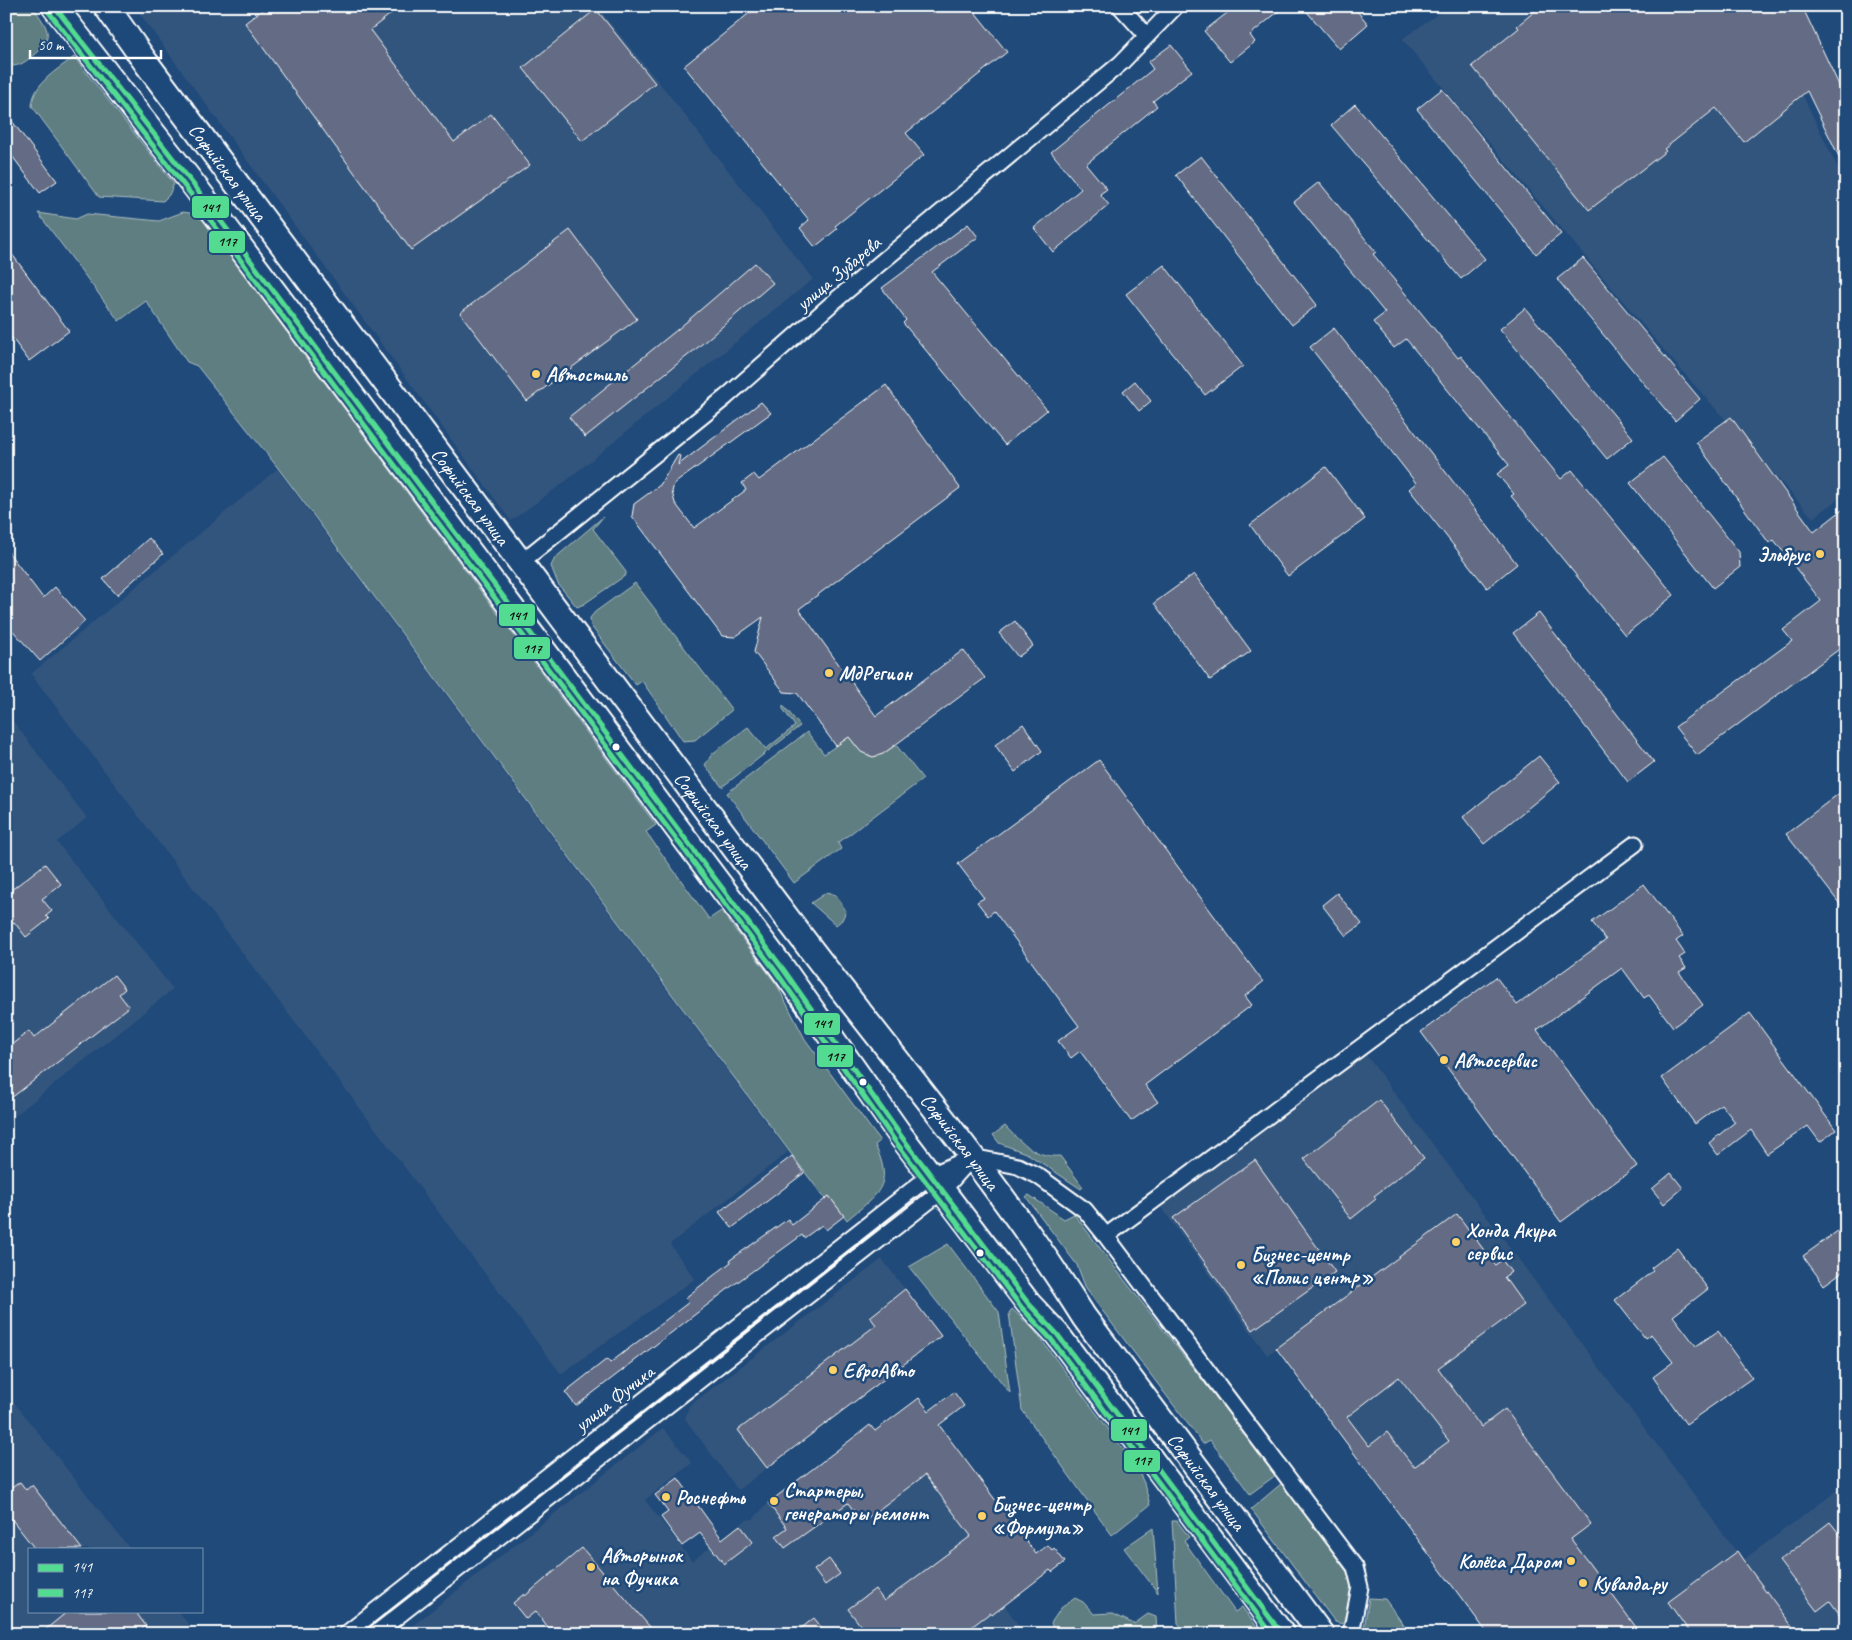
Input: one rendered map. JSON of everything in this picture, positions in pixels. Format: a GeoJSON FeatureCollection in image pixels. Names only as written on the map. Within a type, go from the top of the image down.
{"type":"FeatureCollection","features":[{"type":"Feature","properties":{"kind":"main road","name":"Софийская улица"},"geometry":{"type":"LineString","coordinates":[[54,6],[208,204],[771,953],[937,1183],[1028,1302],[1057,1334],[1282,1634]]}},
{"type":"Feature","properties":{"kind":"main road","name":"Софийская улица"},"geometry":{"type":"LineString","coordinates":[[106,6],[813,953],[972,1157],[1057,1274],[1084,1317],[1321,1634]]}},
{"type":"Feature","properties":{"kind":"street"},"geometry":{"type":"LineString","coordinates":[[1120,6],[1147,36]]}},
{"type":"Feature","properties":{"kind":"street","name":"улица Зубарева"},"geometry":{"type":"LineString","coordinates":[[520,563],[726,396],[837,299],[1121,63],[1176,6]]}},
{"type":"Feature","properties":{"kind":"street"},"geometry":{"type":"LineString","coordinates":[[1106,1236],[1636,844]]}},
{"type":"Feature","properties":{"kind":"street","name":"улица Фучика"},"geometry":{"type":"LineString","coordinates":[[346,1634],[972,1157]]}},
{"type":"Feature","properties":{"kind":"street"},"geometry":{"type":"LineString","coordinates":[[972,1157],[1018,1166],[1038,1176],[1085,1210],[1106,1236],[1355,1567],[1360,1587],[1351,1634]]}},
{"type":"Feature","properties":{"kind":"street","name":"улица Фучика"},"geometry":{"type":"LineString","coordinates":[[375,1634],[937,1183]]}},
{"type":"Feature","properties":{"kind":"shaded area"},"geometry":{"type":"Polygon","coordinates":[[[134,6],[596,6],[666,91],[813,279],[566,481],[511,521],[134,6]]]}},
{"type":"Feature","properties":{"kind":"shaded area"},"geometry":{"type":"Polygon","coordinates":[[[1449,6],[1760,6],[1846,185],[1846,493],[1813,518],[1674,362],[1402,39],[1449,6]]]}},
{"type":"Feature","properties":{"kind":"shaded area"},"geometry":{"type":"Polygon","coordinates":[[[277,469],[788,1152],[670,1244],[695,1279],[561,1374],[31,674],[277,469]]]}},
{"type":"Feature","properties":{"kind":"shaded area"},"geometry":{"type":"Polygon","coordinates":[[[6,712],[87,818],[57,842],[173,989],[6,1123],[6,712]]]}},
{"type":"Feature","properties":{"kind":"shaded area"},"geometry":{"type":"Polygon","coordinates":[[[1364,1052],[1743,1560],[1846,1484],[1846,1634],[1488,1634],[1276,1349],[1267,1355],[1158,1203],[1364,1052]]]}},
{"type":"Feature","properties":{"kind":"shaded area"},"geometry":{"type":"Polygon","coordinates":[[[882,1259],[941,1336],[738,1490],[685,1419],[689,1406],[882,1259]]]}},
{"type":"Feature","properties":{"kind":"shaded area"},"geometry":{"type":"Polygon","coordinates":[[[6,1392],[129,1548],[28,1548],[28,1612],[179,1612],[196,1634],[6,1634],[6,1392]]]}},
{"type":"Feature","properties":{"kind":"shaded area"},"geometry":{"type":"Polygon","coordinates":[[[954,1392],[939,1425],[1033,1550],[1000,1576],[1003,1603],[1025,1634],[402,1634],[663,1428],[692,1463],[645,1500],[692,1561],[746,1520],[753,1519],[768,1503],[870,1425],[884,1443],[895,1435],[886,1423],[919,1398],[929,1411],[954,1392]]]}},
{"type":"Feature","properties":{"kind":"green space"},"geometry":{"type":"Polygon","coordinates":[[[6,6],[32,6],[43,21],[47,33],[47,39],[39,50],[25,62],[13,66],[6,66],[6,6]]]}},
{"type":"Feature","properties":{"kind":"green space"},"geometry":{"type":"Polygon","coordinates":[[[74,57],[174,184],[169,195],[163,201],[99,197],[32,106],[33,98],[41,84],[74,57]]]}},
{"type":"Feature","properties":{"kind":"green space"},"geometry":{"type":"Polygon","coordinates":[[[183,212],[202,219],[656,825],[646,832],[709,919],[721,911],[777,985],[805,1039],[880,1141],[875,1145],[881,1159],[883,1171],[883,1180],[880,1188],[867,1203],[847,1220],[829,1196],[825,1199],[278,468],[197,366],[187,362],[146,301],[119,321],[38,213],[76,219],[87,214],[159,221],[183,212]]]}},
{"type":"Feature","properties":{"kind":"green space"},"geometry":{"type":"Polygon","coordinates":[[[603,517],[593,529],[626,572],[626,575],[577,607],[558,584],[551,566],[555,558],[603,517]]]}},
{"type":"Feature","properties":{"kind":"green space"},"geometry":{"type":"Polygon","coordinates":[[[635,583],[732,710],[695,740],[683,741],[642,681],[636,685],[591,626],[590,618],[595,612],[635,583]]]}},
{"type":"Feature","properties":{"kind":"green space"},"geometry":{"type":"Polygon","coordinates":[[[783,705],[800,726],[722,787],[705,765],[712,754],[748,727],[766,749],[795,726],[783,709],[783,705]]]}},
{"type":"Feature","properties":{"kind":"green space"},"geometry":{"type":"Polygon","coordinates":[[[807,732],[824,754],[849,737],[865,754],[870,756],[881,754],[896,745],[923,779],[838,843],[841,849],[794,883],[727,793],[807,732]]]}},
{"type":"Feature","properties":{"kind":"green space"},"geometry":{"type":"Polygon","coordinates":[[[827,892],[836,895],[846,911],[842,920],[836,925],[811,903],[827,892]]]}},
{"type":"Feature","properties":{"kind":"green space"},"geometry":{"type":"Polygon","coordinates":[[[1005,1126],[1036,1152],[1060,1156],[1083,1187],[1081,1189],[1028,1154],[999,1143],[993,1135],[1005,1126]]]}},
{"type":"Feature","properties":{"kind":"green space"},"geometry":{"type":"Polygon","coordinates":[[[1029,1195],[1064,1219],[1074,1214],[1276,1475],[1250,1494],[1210,1440],[1203,1444],[1095,1301],[1085,1286],[1077,1265],[1026,1197],[1029,1195]]]}},
{"type":"Feature","properties":{"kind":"green space"},"geometry":{"type":"Polygon","coordinates":[[[948,1244],[999,1312],[1010,1393],[909,1267],[948,1244]]]}},
{"type":"Feature","properties":{"kind":"green space"},"geometry":{"type":"Polygon","coordinates":[[[1012,1309],[1034,1330],[1136,1466],[1144,1483],[1150,1505],[1112,1535],[1022,1410],[1009,1313],[1012,1309]]]}},
{"type":"Feature","properties":{"kind":"green space"},"geometry":{"type":"Polygon","coordinates":[[[1282,1483],[1350,1576],[1351,1593],[1343,1624],[1335,1622],[1251,1509],[1282,1483]]]}},
{"type":"Feature","properties":{"kind":"green space"},"geometry":{"type":"Polygon","coordinates":[[[1172,1521],[1177,1521],[1189,1537],[1184,1541],[1235,1612],[1242,1607],[1262,1634],[1187,1634],[1178,1623],[1172,1521]]]}},
{"type":"Feature","properties":{"kind":"green space"},"geometry":{"type":"Polygon","coordinates":[[[1153,1528],[1158,1593],[1124,1548],[1153,1528]]]}},
{"type":"Feature","properties":{"kind":"green space"},"geometry":{"type":"Polygon","coordinates":[[[1075,1598],[1083,1602],[1094,1614],[1111,1613],[1134,1624],[1148,1614],[1156,1617],[1157,1634],[1055,1634],[1051,1623],[1061,1608],[1075,1598]]]}},
{"type":"Feature","properties":{"kind":"green space"},"geometry":{"type":"Polygon","coordinates":[[[1369,1598],[1385,1599],[1410,1634],[1363,1634],[1369,1598]]]}},
{"type":"Feature","properties":{"kind":"building"},"geometry":{"type":"Polygon","coordinates":[[[267,6],[401,6],[370,30],[454,142],[491,114],[530,165],[411,250],[245,23],[267,6]]]}},
{"type":"Feature","properties":{"kind":"building"},"geometry":{"type":"Polygon","coordinates":[[[758,6],[970,6],[1007,52],[906,133],[924,155],[835,226],[837,229],[815,247],[800,228],[809,220],[684,66],[758,6]]]}},
{"type":"Feature","properties":{"kind":"building"},"geometry":{"type":"Polygon","coordinates":[[[1236,6],[1285,6],[1250,35],[1255,42],[1230,62],[1204,31],[1236,6]]]}},
{"type":"Feature","properties":{"kind":"building"},"geometry":{"type":"Polygon","coordinates":[[[1302,6],[1353,6],[1368,24],[1339,49],[1302,6]]]}},
{"type":"Feature","properties":{"kind":"building"},"geometry":{"type":"Polygon","coordinates":[[[1541,6],[1802,6],[1846,100],[1846,171],[1807,91],[1744,142],[1716,108],[1664,149],[1666,151],[1589,210],[1472,66],[1519,28],[1517,26],[1541,6]]]}},
{"type":"Feature","properties":{"kind":"building"},"geometry":{"type":"Polygon","coordinates":[[[596,9],[655,83],[582,141],[523,68],[596,9]]]}},
{"type":"Feature","properties":{"kind":"building"},"geometry":{"type":"Polygon","coordinates":[[[1171,45],[1192,71],[1153,101],[1157,106],[1086,164],[1107,189],[1100,194],[1109,205],[1053,252],[1034,228],[1081,189],[1051,152],[1153,69],[1148,62],[1171,45]]]}},
{"type":"Feature","properties":{"kind":"building"},"geometry":{"type":"Polygon","coordinates":[[[1442,89],[1561,234],[1536,254],[1417,109],[1442,89]]]}},
{"type":"Feature","properties":{"kind":"building"},"geometry":{"type":"Polygon","coordinates":[[[1355,104],[1485,259],[1461,279],[1331,125],[1355,104]]]}},
{"type":"Feature","properties":{"kind":"building"},"geometry":{"type":"Polygon","coordinates":[[[6,113],[57,181],[40,193],[6,148],[6,113]]]}},
{"type":"Feature","properties":{"kind":"building"},"geometry":{"type":"Polygon","coordinates":[[[1201,156],[1317,305],[1292,325],[1176,175],[1201,156]]]}},
{"type":"Feature","properties":{"kind":"building"},"geometry":{"type":"Polygon","coordinates":[[[1319,182],[1376,252],[1373,254],[1458,358],[1461,356],[1561,479],[1572,470],[1674,595],[1625,635],[1511,496],[1514,494],[1497,474],[1509,465],[1406,339],[1394,348],[1373,322],[1385,313],[1294,202],[1319,182]]]}},
{"type":"Feature","properties":{"kind":"building"},"geometry":{"type":"Polygon","coordinates":[[[968,224],[978,237],[932,272],[1047,410],[1005,445],[903,323],[906,320],[882,288],[968,224]]]}},
{"type":"Feature","properties":{"kind":"building"},"geometry":{"type":"Polygon","coordinates":[[[570,230],[637,319],[527,401],[460,313],[570,230]]]}},
{"type":"Feature","properties":{"kind":"building"},"geometry":{"type":"Polygon","coordinates":[[[6,246],[69,331],[29,361],[6,330],[6,246]]]}},
{"type":"Feature","properties":{"kind":"building"},"geometry":{"type":"Polygon","coordinates":[[[1583,258],[1700,399],[1675,421],[1557,279],[1583,258]]]}},
{"type":"Feature","properties":{"kind":"building"},"geometry":{"type":"Polygon","coordinates":[[[755,263],[773,283],[696,349],[585,437],[569,417],[678,329],[755,263]]]}},
{"type":"Feature","properties":{"kind":"building"},"geometry":{"type":"Polygon","coordinates":[[[1164,265],[1243,366],[1205,395],[1126,294],[1164,265]]]}},
{"type":"Feature","properties":{"kind":"building"},"geometry":{"type":"Polygon","coordinates":[[[1525,308],[1633,438],[1607,459],[1500,329],[1525,308]]]}},
{"type":"Feature","properties":{"kind":"building"},"geometry":{"type":"Polygon","coordinates":[[[1334,328],[1517,564],[1487,588],[1409,489],[1416,483],[1310,347],[1334,328]]]}},
{"type":"Feature","properties":{"kind":"building"},"geometry":{"type":"Polygon","coordinates":[[[1135,381],[1151,401],[1139,411],[1123,391],[1135,381]]]}},
{"type":"Feature","properties":{"kind":"building"},"geometry":{"type":"Polygon","coordinates":[[[886,385],[960,488],[799,609],[876,716],[963,650],[985,678],[883,754],[873,757],[861,752],[849,737],[836,746],[797,693],[784,692],[754,652],[763,617],[735,637],[722,636],[632,516],[634,504],[660,485],[678,455],[680,456],[678,465],[761,402],[771,413],[674,484],[672,492],[675,503],[694,528],[746,490],[742,483],[754,474],[759,480],[886,385]]]}},
{"type":"Feature","properties":{"kind":"building"},"geometry":{"type":"Polygon","coordinates":[[[1731,417],[1814,532],[1846,507],[1846,644],[1697,755],[1675,727],[1792,641],[1783,630],[1821,601],[1774,540],[1769,543],[1696,442],[1731,417]]]}},
{"type":"Feature","properties":{"kind":"building"},"geometry":{"type":"Polygon","coordinates":[[[1663,457],[1739,552],[1740,567],[1713,588],[1630,483],[1663,457]]]}},
{"type":"Feature","properties":{"kind":"building"},"geometry":{"type":"Polygon","coordinates":[[[1326,467],[1365,519],[1288,576],[1250,525],[1326,467]]]}},
{"type":"Feature","properties":{"kind":"building"},"geometry":{"type":"Polygon","coordinates":[[[149,538],[163,554],[117,595],[103,579],[149,538]]]}},
{"type":"Feature","properties":{"kind":"building"},"geometry":{"type":"Polygon","coordinates":[[[6,549],[43,598],[55,587],[85,621],[40,661],[6,623],[6,549]]]}},
{"type":"Feature","properties":{"kind":"building"},"geometry":{"type":"Polygon","coordinates":[[[1194,574],[1251,651],[1210,680],[1154,603],[1194,574]]]}},
{"type":"Feature","properties":{"kind":"building"},"geometry":{"type":"Polygon","coordinates":[[[1539,613],[1654,762],[1628,782],[1513,633],[1539,613]]]}},
{"type":"Feature","properties":{"kind":"building"},"geometry":{"type":"Polygon","coordinates":[[[1015,621],[1033,646],[1018,657],[999,633],[1015,621]]]}},
{"type":"Feature","properties":{"kind":"building"},"geometry":{"type":"Polygon","coordinates":[[[1023,724],[1042,751],[1015,772],[995,745],[1023,724]]]}},
{"type":"Feature","properties":{"kind":"building"},"geometry":{"type":"Polygon","coordinates":[[[1539,756],[1560,782],[1484,844],[1463,817],[1539,756]]]}},
{"type":"Feature","properties":{"kind":"building"},"geometry":{"type":"Polygon","coordinates":[[[1099,760],[1263,982],[1245,996],[1252,1005],[1145,1085],[1158,1102],[1131,1121],[1080,1051],[1071,1058],[1058,1041],[1079,1026],[994,911],[988,916],[977,902],[984,898],[958,864],[1099,760]]]}},
{"type":"Feature","properties":{"kind":"building"},"geometry":{"type":"Polygon","coordinates":[[[1846,788],[1846,912],[1786,834],[1846,788]]]}},
{"type":"Feature","properties":{"kind":"building"},"geometry":{"type":"Polygon","coordinates":[[[45,864],[61,884],[42,899],[52,911],[46,916],[49,919],[26,937],[14,922],[6,928],[6,894],[45,864]]]}},
{"type":"Feature","properties":{"kind":"building"},"geometry":{"type":"Polygon","coordinates":[[[1644,884],[1683,936],[1676,941],[1685,954],[1679,958],[1686,968],[1679,972],[1703,1005],[1673,1027],[1649,995],[1644,998],[1622,968],[1537,1030],[1637,1166],[1561,1222],[1421,1032],[1496,977],[1517,1005],[1606,940],[1592,922],[1644,884]]]}},
{"type":"Feature","properties":{"kind":"building"},"geometry":{"type":"Polygon","coordinates":[[[1337,893],[1362,924],[1346,936],[1322,905],[1337,893]]]}},
{"type":"Feature","properties":{"kind":"building"},"geometry":{"type":"Polygon","coordinates":[[[114,975],[125,989],[119,994],[129,1007],[6,1102],[6,1049],[29,1031],[34,1038],[114,975]]]}},
{"type":"Feature","properties":{"kind":"building"},"geometry":{"type":"Polygon","coordinates":[[[1750,1013],[1836,1130],[1820,1142],[1808,1126],[1767,1154],[1751,1130],[1718,1155],[1709,1143],[1735,1122],[1721,1104],[1695,1124],[1662,1078],[1750,1013]]]}},
{"type":"Feature","properties":{"kind":"building"},"geometry":{"type":"Polygon","coordinates":[[[1379,1100],[1424,1158],[1374,1196],[1376,1199],[1351,1219],[1304,1159],[1379,1100]]]}},
{"type":"Feature","properties":{"kind":"building"},"geometry":{"type":"Polygon","coordinates":[[[792,1156],[804,1173],[732,1228],[719,1212],[792,1156]]]}},
{"type":"Feature","properties":{"kind":"building","name":"Бизнес-центр «Полис центр»"},"geometry":{"type":"Polygon","coordinates":[[[1255,1160],[1335,1272],[1253,1330],[1173,1218],[1255,1160]]]}},
{"type":"Feature","properties":{"kind":"building"},"geometry":{"type":"Polygon","coordinates":[[[1671,1173],[1683,1188],[1664,1204],[1652,1189],[1671,1173]]]}},
{"type":"Feature","properties":{"kind":"building"},"geometry":{"type":"Polygon","coordinates":[[[829,1196],[844,1216],[826,1230],[822,1225],[804,1238],[802,1235],[732,1286],[576,1406],[565,1392],[607,1359],[610,1363],[689,1302],[685,1298],[731,1262],[730,1260],[788,1219],[792,1225],[829,1196]]]}},
{"type":"Feature","properties":{"kind":"building"},"geometry":{"type":"Polygon","coordinates":[[[1457,1214],[1495,1265],[1502,1260],[1511,1272],[1504,1277],[1524,1305],[1438,1368],[1481,1427],[1505,1409],[1591,1524],[1571,1539],[1641,1634],[1488,1634],[1276,1348],[1457,1214]],[[1399,1377],[1347,1417],[1369,1446],[1387,1432],[1414,1467],[1449,1441],[1399,1377]]]}},
{"type":"Feature","properties":{"kind":"building"},"geometry":{"type":"Polygon","coordinates":[[[1846,1225],[1846,1269],[1824,1285],[1803,1256],[1846,1225]]]}},
{"type":"Feature","properties":{"kind":"building"},"geometry":{"type":"Polygon","coordinates":[[[1677,1248],[1708,1289],[1673,1316],[1696,1346],[1718,1331],[1752,1378],[1686,1424],[1653,1377],[1673,1362],[1651,1334],[1645,1338],[1615,1300],[1653,1271],[1651,1268],[1677,1248]]]}},
{"type":"Feature","properties":{"kind":"building"},"geometry":{"type":"Polygon","coordinates":[[[905,1289],[941,1336],[767,1468],[738,1430],[876,1325],[870,1317],[905,1289]]]}},
{"type":"Feature","properties":{"kind":"building","name":"Бизнес-центр «Формула»"},"geometry":{"type":"Polygon","coordinates":[[[954,1392],[964,1406],[939,1425],[1036,1554],[1048,1545],[1052,1550],[1054,1548],[1065,1562],[1052,1572],[1050,1570],[992,1615],[990,1613],[962,1634],[867,1634],[848,1609],[875,1589],[884,1601],[971,1536],[925,1475],[862,1522],[848,1503],[785,1548],[776,1536],[787,1528],[768,1503],[870,1425],[875,1431],[919,1398],[929,1411],[954,1392]]]}},
{"type":"Feature","properties":{"kind":"building"},"geometry":{"type":"Polygon","coordinates":[[[678,1478],[722,1539],[740,1525],[753,1542],[724,1564],[700,1533],[682,1546],[661,1517],[668,1512],[655,1495],[678,1478]]]}},
{"type":"Feature","properties":{"kind":"building"},"geometry":{"type":"Polygon","coordinates":[[[20,1482],[26,1490],[32,1485],[81,1548],[34,1548],[6,1512],[6,1492],[20,1482]]]}},
{"type":"Feature","properties":{"kind":"building"},"geometry":{"type":"Polygon","coordinates":[[[1830,1522],[1846,1542],[1846,1623],[1830,1601],[1817,1611],[1779,1561],[1830,1522]]]}},
{"type":"Feature","properties":{"kind":"building"},"geometry":{"type":"Polygon","coordinates":[[[582,1548],[656,1634],[553,1634],[536,1611],[526,1619],[513,1603],[524,1594],[525,1596],[582,1548]]]}},
{"type":"Feature","properties":{"kind":"building"},"geometry":{"type":"Polygon","coordinates":[[[1737,1551],[1798,1634],[1691,1634],[1668,1602],[1737,1551]]]}},
{"type":"Feature","properties":{"kind":"building"},"geometry":{"type":"Polygon","coordinates":[[[829,1559],[840,1574],[825,1585],[814,1570],[829,1559]]]}},
{"type":"Feature","properties":{"kind":"building"},"geometry":{"type":"Polygon","coordinates":[[[67,1612],[136,1612],[146,1626],[136,1634],[40,1634],[67,1612]]]}},
{"type":"Feature","properties":{"kind":"building"},"geometry":{"type":"Polygon","coordinates":[[[814,1618],[827,1634],[794,1634],[814,1618]]]}},
{"type":"Feature","properties":{"kind":"transit line","name":"141"},"geometry":{"type":"LineString","coordinates":[[54,6],[196,188],[783,969],[901,1136],[1028,1303],[1057,1334],[1282,1634]]}},
{"type":"Feature","properties":{"kind":"transit line","name":"117"},"geometry":{"type":"LineString","coordinates":[[48,11],[190,193],[777,973],[895,1141],[1022,1308],[1051,1339],[1272,1634]]}},
{"type":"Feature","properties":{"kind":"place","name":"Автостиль"},"geometry":{"type":"Point","coordinates":[536,374]}},
{"type":"Feature","properties":{"kind":"place","name":"Эльбрус"},"geometry":{"type":"Point","coordinates":[1820,554]}},
{"type":"Feature","properties":{"kind":"place","name":"МдРегион"},"geometry":{"type":"Point","coordinates":[829,673]}},
{"type":"Feature","properties":{"kind":"place","name":"Автосервис"},"geometry":{"type":"Point","coordinates":[1444,1060]}},
{"type":"Feature","properties":{"kind":"place","name":"Хонда Акура сервис"},"geometry":{"type":"Point","coordinates":[1456,1242]}},
{"type":"Feature","properties":{"kind":"place","name":"Бизнес-центр «Полис центр»"},"geometry":{"type":"Point","coordinates":[1241,1265]}},
{"type":"Feature","properties":{"kind":"place","name":"ЕвроАвто"},"geometry":{"type":"Point","coordinates":[833,1370]}},
{"type":"Feature","properties":{"kind":"place","name":"Роснефть"},"geometry":{"type":"Point","coordinates":[666,1497]}},
{"type":"Feature","properties":{"kind":"place","name":"Стартеры, генераторы ремонт"},"geometry":{"type":"Point","coordinates":[774,1501]}},
{"type":"Feature","properties":{"kind":"place","name":"Бизнес-центр «Формула»"},"geometry":{"type":"Point","coordinates":[982,1516]}},
{"type":"Feature","properties":{"kind":"place","name":"Колёса Даром"},"geometry":{"type":"Point","coordinates":[1571,1561]}},
{"type":"Feature","properties":{"kind":"place","name":"Авторынок на Фучика"},"geometry":{"type":"Point","coordinates":[591,1567]}},
{"type":"Feature","properties":{"kind":"place","name":"Кувалда.ру"},"geometry":{"type":"Point","coordinates":[1583,1583]}}]}
